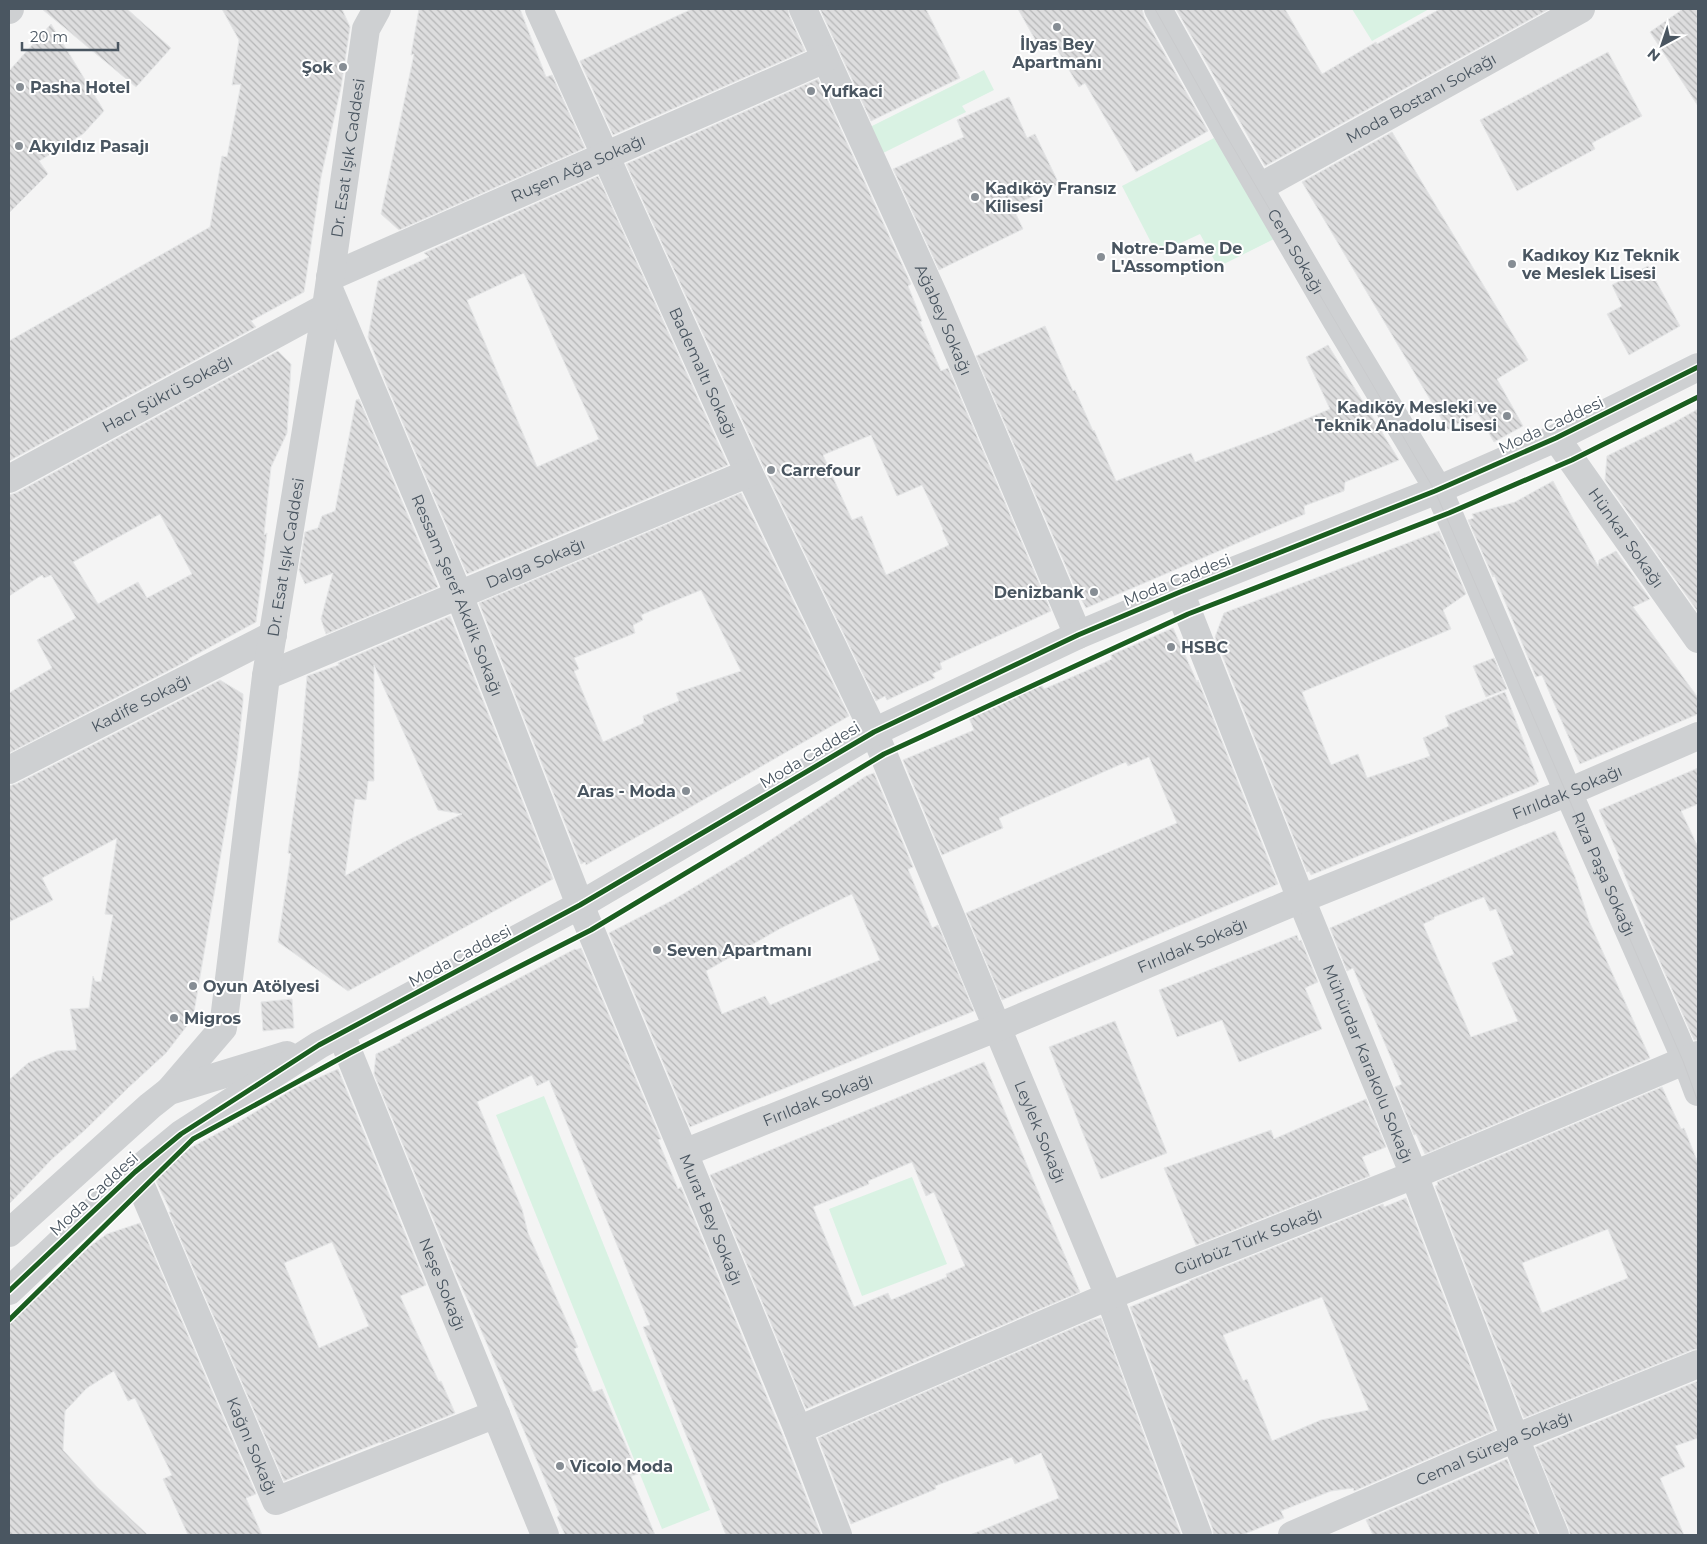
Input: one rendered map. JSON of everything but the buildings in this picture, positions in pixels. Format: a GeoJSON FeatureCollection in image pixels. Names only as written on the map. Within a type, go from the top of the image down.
{"type":"FeatureCollection","features":[{"type":"Feature","properties":{"kind":"street","name":"Bademaltı Sokağı"},"geometry":{"type":"LineString","coordinates":[[539,9],[749,473],[874,732]]}},
{"type":"Feature","properties":{"kind":"street","name":"Ağabey Sokağı"},"geometry":{"type":"LineString","coordinates":[[803,9],[936,298],[1078,635]]}},
{"type":"Feature","properties":{"kind":"street","name":"Cem Sokağı"},"geometry":{"type":"LineString","coordinates":[[1158,9],[1341,328],[1438,490]]}},
{"type":"Feature","properties":{"kind":"street","name":"Moda Bostanı Sokağı"},"geometry":{"type":"LineString","coordinates":[[1260,187],[1581,9]]}},
{"type":"Feature","properties":{"kind":"street","name":"Dr. Esat Işık Caddesi"},"geometry":{"type":"LineString","coordinates":[[169,1091],[223,1028],[266,676],[328,291],[370,12]]}},
{"type":"Feature","properties":{"kind":"street","name":"Ruşen Ağa Sokağı"},"geometry":{"type":"LineString","coordinates":[[328,291],[604,156],[825,59]]}},
{"type":"Feature","properties":{"kind":"street","name":"Hacı Şükrü Sokağı"},"geometry":{"type":"LineString","coordinates":[[9,479],[328,291]]}},
{"type":"Feature","properties":{"kind":"street","name":"Ressam Şeref Akdik Sokağı"},"geometry":{"type":"LineString","coordinates":[[328,291],[459,595],[580,905]]}},
{"type":"Feature","properties":{"kind":"street","name":"Moda Caddesi"},"geometry":{"type":"LineString","coordinates":[[9,1291],[135,1172],[181,1134],[330,1039],[580,905],[874,732],[1078,635],[1180,592],[1438,490],[1556,438],[1698,366]]}},
{"type":"Feature","properties":{"kind":"street","name":"Hünkar Sokağı"},"geometry":{"type":"LineString","coordinates":[[1556,438],[1698,639]]}},
{"type":"Feature","properties":{"kind":"street","name":"Dalga Sokağı"},"geometry":{"type":"LineString","coordinates":[[266,676],[749,473]]}},
{"type":"Feature","properties":{"kind":"street","name":"Rıza Paşa Sokağı"},"geometry":{"type":"LineString","coordinates":[[1438,490],[1568,792],[1692,1057],[1698,1092]]}},
{"type":"Feature","properties":{"kind":"street","name":"Mühürdar Karakolu Sokağı"},"geometry":{"type":"LineString","coordinates":[[1180,592],[1301,899],[1414,1175],[1515,1438],[1555,1535]]}},
{"type":"Feature","properties":{"kind":"street","name":"Kadife Sokağı"},"geometry":{"type":"LineString","coordinates":[[9,770],[273,635]]}},
{"type":"Feature","properties":{"kind":"street","name":"Leylek Sokağı"},"geometry":{"type":"LineString","coordinates":[[874,732],[1108,1296],[1198,1535]]}},
{"type":"Feature","properties":{"kind":"street","name":"Fırıldak Sokağı"},"geometry":{"type":"LineString","coordinates":[[684,1152],[996,1028],[1301,899],[1568,792],[1698,736]]}},
{"type":"Feature","properties":{"kind":"street","name":"Murat Bey Sokağı"},"geometry":{"type":"LineString","coordinates":[[580,905],[798,1430],[838,1535]]}},
{"type":"Feature","properties":{"kind":"street","name":"Moda Caddesi"},"geometry":{"type":"LineString","coordinates":[[9,1233],[169,1091],[330,1039]]}},
{"type":"Feature","properties":{"kind":"street","name":"Neşe Sokağı"},"geometry":{"type":"LineString","coordinates":[[330,1039],[496,1414],[545,1535]]}},
{"type":"Feature","properties":{"kind":"street","name":"Gürbüz Türk Sokağı"},"geometry":{"type":"LineString","coordinates":[[798,1430],[1108,1296],[1414,1175],[1692,1057]]}},
{"type":"Feature","properties":{"kind":"street","name":"Kağnı Sokağı"},"geometry":{"type":"LineString","coordinates":[[135,1172],[276,1501],[496,1414]]}},
{"type":"Feature","properties":{"kind":"street","name":"Cemal Süreya Sokağı"},"geometry":{"type":"LineString","coordinates":[[1292,1535],[1515,1438],[1698,1364]]}},
{"type":"Feature","properties":{"kind":"green space"},"geometry":{"type":"Polygon","coordinates":[[[1352,9],[1429,9],[1372,41],[1352,9]]]}},
{"type":"Feature","properties":{"kind":"green space"},"geometry":{"type":"Polygon","coordinates":[[[984,70],[994,90],[962,106],[966,112],[875,157],[862,131],[984,70]]]}},
{"type":"Feature","properties":{"kind":"green space"},"geometry":{"type":"Polygon","coordinates":[[[1214,138],[1274,239],[1218,267],[1200,234],[1157,254],[1122,186],[1214,138]]]}},
{"type":"Feature","properties":{"kind":"green space"},"geometry":{"type":"Polygon","coordinates":[[[544,1096],[710,1510],[662,1529],[496,1115],[544,1096]]]}},
{"type":"Feature","properties":{"kind":"green space"},"geometry":{"type":"Polygon","coordinates":[[[912,1177],[947,1264],[862,1296],[829,1209],[912,1177]]]}},
{"type":"Feature","properties":{"kind":"tram line"},"geometry":{"type":"LineString","coordinates":[[1155,9],[1223,130],[1435,491],[1683,1061],[1698,1102]]}},
{"type":"Feature","properties":{"kind":"cycle path"},"geometry":{"type":"LineString","coordinates":[[9,1291],[135,1172],[181,1134],[319,1045],[580,905],[874,732],[1078,635],[1180,592],[1435,491],[1556,438],[1698,367]]}},
{"type":"Feature","properties":{"kind":"cycle path"},"geometry":{"type":"LineString","coordinates":[[9,1320],[193,1139],[350,1053],[591,930],[884,754],[1188,614],[1449,513],[1572,460],[1698,397]]}},
{"type":"Feature","properties":{"kind":"place","name":"İlyas Bey Apartmanı"},"geometry":{"type":"Point","coordinates":[1057,27]}},
{"type":"Feature","properties":{"kind":"place","name":"Şok"},"geometry":{"type":"Point","coordinates":[343,67]}},
{"type":"Feature","properties":{"kind":"place","name":"Pasha Hotel"},"geometry":{"type":"Point","coordinates":[20,87]}},
{"type":"Feature","properties":{"kind":"place","name":"Yufkaci"},"geometry":{"type":"Point","coordinates":[811,91]}},
{"type":"Feature","properties":{"kind":"place","name":"Akyıldız Pasajı"},"geometry":{"type":"Point","coordinates":[19,146]}},
{"type":"Feature","properties":{"kind":"place","name":"Kadıköy Fransız Kilisesi"},"geometry":{"type":"Point","coordinates":[975,197]}},
{"type":"Feature","properties":{"kind":"place","name":"Notre-Dame De L'Assomption"},"geometry":{"type":"Point","coordinates":[1101,257]}},
{"type":"Feature","properties":{"kind":"place","name":"Kadıkoy Kız Teknik ve Meslek Lisesi"},"geometry":{"type":"Point","coordinates":[1512,264]}},
{"type":"Feature","properties":{"kind":"place","name":"Kadıköy Mesleki ve Teknik Anadolu Lisesi"},"geometry":{"type":"Point","coordinates":[1507,416]}},
{"type":"Feature","properties":{"kind":"place","name":"Carrefour"},"geometry":{"type":"Point","coordinates":[771,470]}},
{"type":"Feature","properties":{"kind":"place","name":"Denizbank"},"geometry":{"type":"Point","coordinates":[1094,592]}},
{"type":"Feature","properties":{"kind":"place","name":"HSBC"},"geometry":{"type":"Point","coordinates":[1171,647]}},
{"type":"Feature","properties":{"kind":"place","name":"Aras - Moda"},"geometry":{"type":"Point","coordinates":[686,791]}},
{"type":"Feature","properties":{"kind":"place","name":"Seven Apartmanı"},"geometry":{"type":"Point","coordinates":[657,950]}},
{"type":"Feature","properties":{"kind":"place","name":"Oyun Atölyesi"},"geometry":{"type":"Point","coordinates":[193,986]}},
{"type":"Feature","properties":{"kind":"place","name":"Migros"},"geometry":{"type":"Point","coordinates":[174,1018]}},
{"type":"Feature","properties":{"kind":"place","name":"Vicolo Moda"},"geometry":{"type":"Point","coordinates":[560,1466]}}]}
